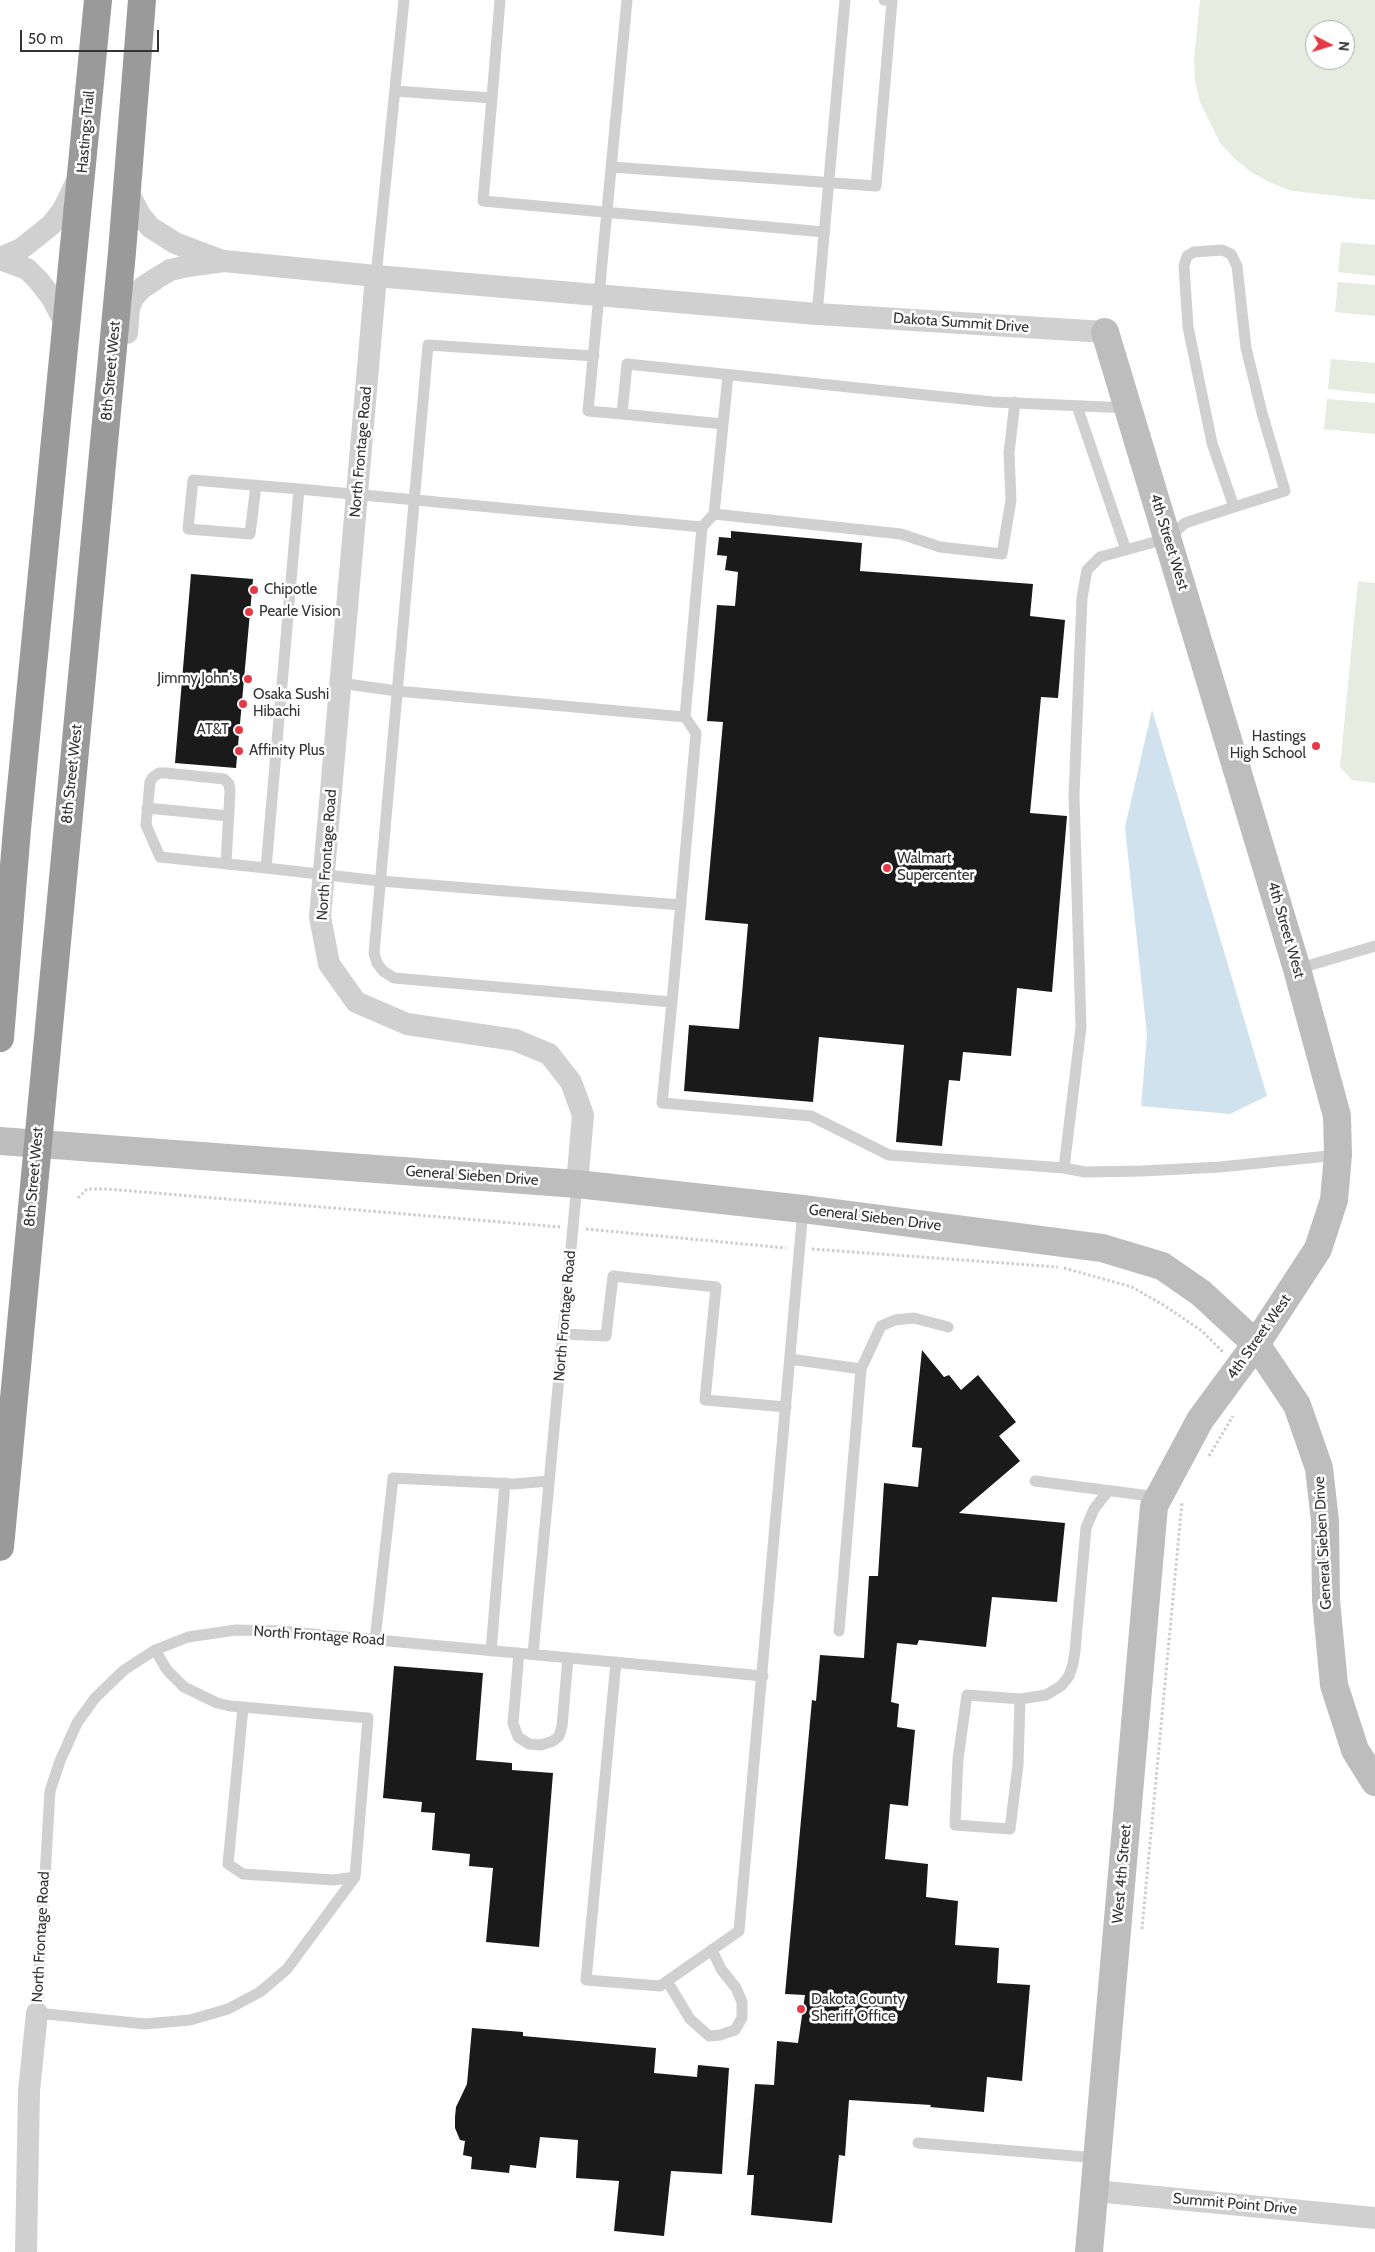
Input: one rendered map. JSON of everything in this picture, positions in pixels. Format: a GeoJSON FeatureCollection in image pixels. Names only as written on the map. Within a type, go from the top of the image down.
{"type":"FeatureCollection","features":[{"type":"Feature","properties":{"kind":"highway","name":"Hastings Trail"},"geometry":{"type":"LineString","coordinates":[[67,327],[98,0]]}},
{"type":"Feature","properties":{"kind":"highway","name":"8th Street West"},"geometry":{"type":"LineString","coordinates":[[0,1547],[127,190],[142,0]]}},
{"type":"Feature","properties":{"kind":"highway"},"geometry":{"type":"LineString","coordinates":[[0,1038],[17,830],[67,327]]}},
{"type":"Feature","properties":{"kind":"street"},"geometry":{"type":"LineString","coordinates":[[0,258],[20,249],[51,225],[63,210],[82,171]]}},
{"type":"Feature","properties":{"kind":"street"},"geometry":{"type":"LineString","coordinates":[[127,190],[140,215],[162,236],[189,249],[224,261],[376,276]]}},
{"type":"Feature","properties":{"kind":"street"},"geometry":{"type":"LineString","coordinates":[[0,258],[28,269],[40,281],[52,298],[67,327]]}},
{"type":"Feature","properties":{"kind":"street"},"geometry":{"type":"LineString","coordinates":[[80,696],[104,564],[129,308],[133,298],[142,288],[170,270],[224,261]]}},
{"type":"Feature","properties":{"kind":"street","name":"Dakota Summit Drive"},"geometry":{"type":"LineString","coordinates":[[376,276],[817,314],[1105,332]]}},
{"type":"Feature","properties":{"kind":"street","name":"North Frontage Road"},"geometry":{"type":"LineString","coordinates":[[376,276],[320,917],[330,964],[356,1002],[407,1024],[515,1040],[549,1054],[571,1082],[583,1116],[577,1184]]}},
{"type":"Feature","properties":{"kind":"street","name":"4th Street West"},"geometry":{"type":"LineString","coordinates":[[1105,332],[1169,538],[1298,969],[1337,1116],[1338,1155],[1334,1200],[1318,1249],[1256,1344],[1200,1420],[1171,1497]]}},
{"type":"Feature","properties":{"kind":"street","name":"General Sieben Drive"},"geometry":{"type":"LineString","coordinates":[[0,1141],[577,1184],[802,1209],[1102,1248],[1162,1266],[1201,1293],[1256,1344],[1297,1405],[1319,1468],[1325,1522],[1326,1600],[1334,1685],[1355,1750],[1375,1782]]}},
{"type":"Feature","properties":{"kind":"street","name":"West 4th Street"},"geometry":{"type":"LineString","coordinates":[[1089,2252],[1154,1506],[1171,1497]]}},
{"type":"Feature","properties":{"kind":"street","name":"North Frontage Road"},"geometry":{"type":"LineString","coordinates":[[26,2252],[29,2091],[37,2013]]}},
{"type":"Feature","properties":{"kind":"street","name":"Summit Point Drive"},"geometry":{"type":"LineString","coordinates":[[1095,2191],[1375,2218]]}},
{"type":"Feature","properties":{"kind":"lane"},"geometry":{"type":"LineString","coordinates":[[376,276],[404,0]]}},
{"type":"Feature","properties":{"kind":"lane"},"geometry":{"type":"LineString","coordinates":[[500,0],[483,201],[824,232]]}},
{"type":"Feature","properties":{"kind":"lane"},"geometry":{"type":"LineString","coordinates":[[627,0],[601,294],[588,411],[723,424]]}},
{"type":"Feature","properties":{"kind":"lane"},"geometry":{"type":"LineString","coordinates":[[817,314],[845,0]]}},
{"type":"Feature","properties":{"kind":"lane"},"geometry":{"type":"LineString","coordinates":[[612,167],[876,186],[892,1],[884,0]]}},
{"type":"Feature","properties":{"kind":"lane"},"geometry":{"type":"LineString","coordinates":[[395,91],[492,98]]}},
{"type":"Feature","properties":{"kind":"lane"},"geometry":{"type":"LineString","coordinates":[[1064,1168],[1081,1027],[1074,795],[1082,598],[1087,570],[1100,557],[1169,538],[1185,523],[1285,491],[1262,413],[1246,348],[1237,266],[1231,254],[1222,250],[1194,252],[1187,256],[1184,266],[1188,327],[1212,443],[1234,507]]}},
{"type":"Feature","properties":{"kind":"lane"},"geometry":{"type":"LineString","coordinates":[[594,356],[428,346],[374,953],[382,972],[394,978],[672,1002]]}},
{"type":"Feature","properties":{"kind":"lane"},"geometry":{"type":"LineString","coordinates":[[622,414],[627,364],[1015,402],[1128,408]]}},
{"type":"Feature","properties":{"kind":"lane"},"geometry":{"type":"LineString","coordinates":[[728,374],[714,514],[702,527],[685,717],[696,734],[662,1103],[811,1116],[889,1155],[1064,1168],[1085,1172],[1142,1172],[1220,1167],[1338,1155]]}},
{"type":"Feature","properties":{"kind":"lane"},"geometry":{"type":"LineString","coordinates":[[714,514],[901,534],[940,546],[1002,554],[1011,500],[1009,453],[1015,402]]}},
{"type":"Feature","properties":{"kind":"lane"},"geometry":{"type":"LineString","coordinates":[[1077,406],[1126,550]]}},
{"type":"Feature","properties":{"kind":"lane"},"geometry":{"type":"LineString","coordinates":[[256,485],[250,534],[188,529],[193,480],[256,485],[702,527]]}},
{"type":"Feature","properties":{"kind":"lane"},"geometry":{"type":"LineString","coordinates":[[266,868],[299,489]]}},
{"type":"Feature","properties":{"kind":"lane"},"geometry":{"type":"LineString","coordinates":[[340,683],[397,692],[685,717]]}},
{"type":"Feature","properties":{"kind":"lane"},"geometry":{"type":"LineString","coordinates":[[226,864],[229,784],[224,780],[159,773],[150,782],[146,825],[160,857],[380,881],[681,905]]}},
{"type":"Feature","properties":{"kind":"lane"},"geometry":{"type":"LineString","coordinates":[[147,808],[229,816]]}},
{"type":"Feature","properties":{"kind":"lane"},"geometry":{"type":"LineString","coordinates":[[1298,969],[1375,946]]}},
{"type":"Feature","properties":{"kind":"lane","name":"North Frontage Road"},"geometry":{"type":"LineString","coordinates":[[37,2013],[50,1791],[60,1761],[77,1723],[95,1698],[124,1670],[155,1650],[188,1637],[236,1630],[281,1631],[533,1654],[577,1184]]}},
{"type":"Feature","properties":{"kind":"lane"},"geometry":{"type":"LineString","coordinates":[[616,1662],[586,1980],[660,1986],[739,1931],[763,1676],[802,1209]]}},
{"type":"Feature","properties":{"kind":"lane"},"geometry":{"type":"LineString","coordinates":[[563,1334],[606,1336],[613,1276],[716,1287],[705,1400],[786,1408]]}},
{"type":"Feature","properties":{"kind":"lane"},"geometry":{"type":"LineString","coordinates":[[839,1631],[861,1369],[881,1326],[895,1320],[914,1318],[948,1327]]}},
{"type":"Feature","properties":{"kind":"lane"},"geometry":{"type":"LineString","coordinates":[[790,1359],[861,1369]]}},
{"type":"Feature","properties":{"kind":"lane"},"geometry":{"type":"LineString","coordinates":[[375,1640],[393,1478],[506,1483],[549,1481]]}},
{"type":"Feature","properties":{"kind":"lane"},"geometry":{"type":"LineString","coordinates":[[1035,1481],[1171,1497]]}},
{"type":"Feature","properties":{"kind":"lane"},"geometry":{"type":"LineString","coordinates":[[491,1651],[506,1483]]}},
{"type":"Feature","properties":{"kind":"lane"},"geometry":{"type":"LineString","coordinates":[[1020,1699],[1018,1765],[1010,1829],[955,1825],[958,1759],[966,1695],[1020,1699],[1046,1695],[1061,1686],[1068,1676],[1075,1651],[1086,1528],[1094,1509],[1108,1491]]}},
{"type":"Feature","properties":{"kind":"lane"},"geometry":{"type":"LineString","coordinates":[[37,2013],[145,2024],[190,2020],[228,2009],[260,1992],[288,1969],[355,1877],[368,1718],[217,1703],[184,1687],[167,1670],[155,1650]]}},
{"type":"Feature","properties":{"kind":"lane"},"geometry":{"type":"LineString","coordinates":[[520,1653],[513,1722],[518,1737],[529,1744],[553,1741],[559,1736],[562,1726],[568,1658]]}},
{"type":"Feature","properties":{"kind":"lane"},"geometry":{"type":"LineString","coordinates":[[533,1654],[763,1676]]}},
{"type":"Feature","properties":{"kind":"lane"},"geometry":{"type":"LineString","coordinates":[[243,1707],[228,1864],[243,1874],[334,1880],[355,1877]]}},
{"type":"Feature","properties":{"kind":"lane"},"geometry":{"type":"LineString","coordinates":[[667,1981],[690,2019],[709,2036],[735,2030],[742,2018],[742,2002],[736,1988],[721,1969],[712,1950]]}},
{"type":"Feature","properties":{"kind":"lane"},"geometry":{"type":"LineString","coordinates":[[918,2143],[1098,2158]]}},
{"type":"Feature","properties":{"kind":"path"},"geometry":{"type":"LineString","coordinates":[[78,1198],[87,1189],[107,1189],[800,1248],[1064,1268],[1132,1287],[1202,1331],[1238,1368]]}},
{"type":"Feature","properties":{"kind":"path"},"geometry":{"type":"LineString","coordinates":[[1208,1458],[1237,1410]]}},
{"type":"Feature","properties":{"kind":"path"},"geometry":{"type":"LineString","coordinates":[[1142,1935],[1171,1497]]}},
{"type":"Feature","properties":{"kind":"shaded area"},"geometry":{"type":"Polygon","coordinates":[[[1200,0],[1375,0],[1375,200],[1292,191],[1269,182],[1251,172],[1220,143],[1200,102],[1195,81],[1194,60],[1200,0]]]}},
{"type":"Feature","properties":{"kind":"shaded area"},"geometry":{"type":"Polygon","coordinates":[[[1341,242],[1375,245],[1375,276],[1338,272],[1341,242]]]}},
{"type":"Feature","properties":{"kind":"shaded area"},"geometry":{"type":"Polygon","coordinates":[[[1338,282],[1375,285],[1375,316],[1335,312],[1338,282]]]}},
{"type":"Feature","properties":{"kind":"shaded area"},"geometry":{"type":"Polygon","coordinates":[[[1331,359],[1375,363],[1375,394],[1328,389],[1331,359]]]}},
{"type":"Feature","properties":{"kind":"shaded area"},"geometry":{"type":"Polygon","coordinates":[[[1327,399],[1375,403],[1375,434],[1324,429],[1327,399]]]}},
{"type":"Feature","properties":{"kind":"shaded area"},"geometry":{"type":"Polygon","coordinates":[[[1358,581],[1375,583],[1375,783],[1352,780],[1340,767],[1358,581]]]}},
{"type":"Feature","properties":{"kind":"water"},"geometry":{"type":"Polygon","coordinates":[[[1152,710],[1267,1096],[1230,1114],[1141,1106],[1147,1035],[1125,827],[1152,710]]]}},
{"type":"Feature","properties":{"kind":"building","name":"Walmart Supercenter"},"geometry":{"type":"Polygon","coordinates":[[[731,531],[862,543],[860,571],[1033,584],[1030,616],[1065,620],[1058,698],[1041,697],[1030,813],[1067,816],[1052,992],[1017,988],[1011,1056],[963,1052],[960,1081],[949,1080],[942,1146],[896,1142],[904,1045],[819,1037],[813,1102],[684,1091],[689,1025],[739,1029],[748,924],[705,920],[723,722],[707,721],[717,605],[735,606],[738,572],[725,570],[727,556],[717,555],[719,537],[731,538],[731,531]]]}},
{"type":"Feature","properties":{"kind":"building"},"geometry":{"type":"Polygon","coordinates":[[[191,574],[253,579],[236,768],[175,763],[191,574]]]}},
{"type":"Feature","properties":{"kind":"building"},"geometry":{"type":"Polygon","coordinates":[[[922,1350],[944,1377],[949,1375],[961,1390],[978,1375],[1016,1422],[999,1436],[1020,1461],[959,1513],[1065,1523],[1057,1602],[992,1597],[986,1647],[919,1640],[917,1645],[897,1643],[891,1702],[899,1704],[897,1727],[915,1730],[908,1806],[890,1804],[885,1859],[928,1864],[926,1897],[958,1901],[955,1945],[999,1948],[997,1983],[1030,1985],[1022,2081],[987,2077],[984,2112],[930,2107],[931,2105],[849,2100],[845,2156],[839,2155],[832,2223],[751,2215],[754,2175],[747,2175],[755,2084],[774,2085],[777,2041],[798,2043],[805,1995],[785,1994],[812,1700],[816,1701],[820,1655],[864,1658],[869,1576],[878,1576],[884,1483],[918,1487],[922,1448],[912,1447],[922,1350]]]}},
{"type":"Feature","properties":{"kind":"building"},"geometry":{"type":"Polygon","coordinates":[[[394,1666],[483,1673],[476,1760],[512,1763],[512,1770],[553,1773],[539,1947],[486,1942],[493,1868],[469,1866],[470,1854],[432,1850],[435,1813],[421,1812],[422,1802],[383,1798],[394,1666]]]}},
{"type":"Feature","properties":{"kind":"building"},"geometry":{"type":"Polygon","coordinates":[[[472,2028],[523,2032],[523,2036],[656,2048],[654,2073],[697,2077],[698,2065],[729,2068],[722,2174],[671,2171],[664,2236],[614,2231],[619,2181],[576,2178],[578,2140],[540,2137],[536,2168],[510,2165],[509,2173],[471,2169],[472,2157],[463,2155],[465,2141],[460,2140],[455,2128],[455,2117],[456,2107],[467,2084],[472,2028]]]}},
{"type":"Feature","properties":{"kind":"place","name":"Chipotle"},"geometry":{"type":"Point","coordinates":[254,590]}},
{"type":"Feature","properties":{"kind":"place","name":"Pearle Vision"},"geometry":{"type":"Point","coordinates":[249,612]}},
{"type":"Feature","properties":{"kind":"place","name":"Jimmy John's"},"geometry":{"type":"Point","coordinates":[248,679]}},
{"type":"Feature","properties":{"kind":"place","name":"Osaka Sushi Hibachi"},"geometry":{"type":"Point","coordinates":[243,704]}},
{"type":"Feature","properties":{"kind":"place","name":"AT&T"},"geometry":{"type":"Point","coordinates":[239,730]}},
{"type":"Feature","properties":{"kind":"place","name":"Hastings High School"},"geometry":{"type":"Point","coordinates":[1316,746]}},
{"type":"Feature","properties":{"kind":"place","name":"Affinity Plus"},"geometry":{"type":"Point","coordinates":[239,751]}},
{"type":"Feature","properties":{"kind":"place","name":"Walmart Supercenter"},"geometry":{"type":"Point","coordinates":[887,868]}},
{"type":"Feature","properties":{"kind":"place","name":"Dakota County Sheriff Office"},"geometry":{"type":"Point","coordinates":[801,2009]}}]}
